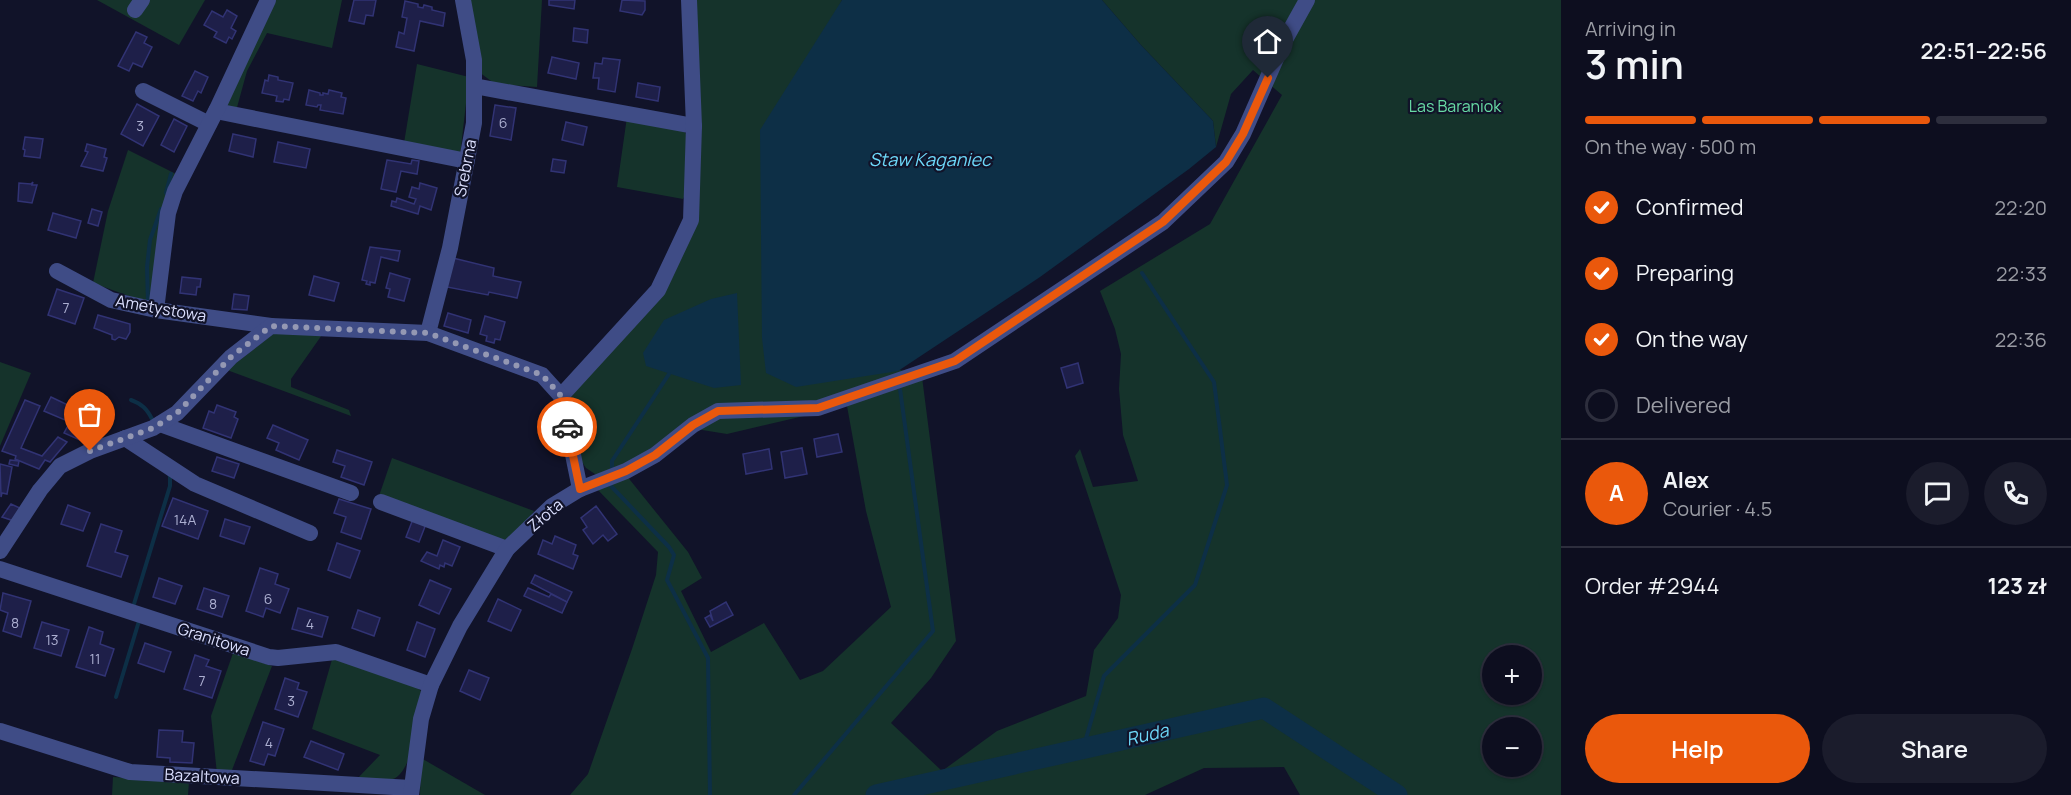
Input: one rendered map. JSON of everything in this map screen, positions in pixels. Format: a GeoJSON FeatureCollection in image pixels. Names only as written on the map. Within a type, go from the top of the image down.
{"type":"FeatureCollection","features":[{"type":"Feature","properties":{"kind":"street"},"geometry":{"type":"LineString","coordinates":[[156,310],[168,213],[175,191],[268,0]]}},
{"type":"Feature","properties":{"kind":"street","name":"Srebrna"},"geometry":{"type":"LineString","coordinates":[[428,333],[450,248],[474,123],[474,60],[463,0]]}},
{"type":"Feature","properties":{"kind":"street"},"geometry":{"type":"LineString","coordinates":[[580,489],[561,396],[658,290],[691,220],[694,126],[689,0]]}},
{"type":"Feature","properties":{"kind":"street","name":"Złota"},"geometry":{"type":"LineString","coordinates":[[411,792],[421,720],[431,685],[460,626],[507,549],[552,506],[580,489],[626,471],[655,455],[693,425],[718,411],[818,408],[955,361],[1163,222],[1226,162],[1243,134],[1282,45],[1307,0]]}},
{"type":"Feature","properties":{"kind":"street"},"geometry":{"type":"LineString","coordinates":[[474,86],[694,126]]}},
{"type":"Feature","properties":{"kind":"street"},"geometry":{"type":"LineString","coordinates":[[143,91],[212,118],[467,160]]}},
{"type":"Feature","properties":{"kind":"street","name":"Ametystowa"},"geometry":{"type":"LineString","coordinates":[[57,271],[111,300],[156,310],[271,326],[428,333],[542,375],[561,396]]}},
{"type":"Feature","properties":{"kind":"street"},"geometry":{"type":"LineString","coordinates":[[0,551],[40,490],[60,466],[90,451],[160,424],[177,413],[231,357],[271,326]]}},
{"type":"Feature","properties":{"kind":"street"},"geometry":{"type":"LineString","coordinates":[[160,424],[351,493]]}},
{"type":"Feature","properties":{"kind":"street"},"geometry":{"type":"LineString","coordinates":[[125,438],[177,470],[195,484],[310,533]]}},
{"type":"Feature","properties":{"kind":"street"},"geometry":{"type":"LineString","coordinates":[[381,502],[507,549]]}},
{"type":"Feature","properties":{"kind":"street","name":"Granitowa"},"geometry":{"type":"LineString","coordinates":[[0,569],[273,658],[336,652],[431,685]]}},
{"type":"Feature","properties":{"kind":"street","name":"Bazaltowa"},"geometry":{"type":"LineString","coordinates":[[0,731],[130,772],[411,792]]}},
{"type":"Feature","properties":{"kind":"green space"},"geometry":{"type":"Polygon","coordinates":[[[97,0],[205,0],[179,45],[97,0]]]}},
{"type":"Feature","properties":{"kind":"green space"},"geometry":{"type":"Polygon","coordinates":[[[274,0],[342,0],[332,48],[267,33],[247,71],[236,111],[223,107],[274,0]]]}},
{"type":"Feature","properties":{"kind":"green space"},"geometry":{"type":"Polygon","coordinates":[[[469,0],[542,0],[537,87],[495,84],[479,72],[469,0]]]}},
{"type":"Feature","properties":{"kind":"green space","name":"Las Baraniok"},"geometry":{"type":"Polygon","coordinates":[[[696,0],[842,0],[833,17],[898,369],[922,377],[956,641],[931,678],[891,723],[942,771],[997,731],[1086,696],[1094,650],[1118,618],[1121,595],[1075,456],[1080,449],[1093,487],[1138,481],[1123,435],[1119,389],[1121,354],[1115,329],[1100,291],[1210,224],[1282,95],[1253,70],[1231,94],[1216,147],[1213,121],[1102,0],[1561,0],[1561,795],[1300,795],[1284,767],[1204,768],[1145,795],[570,795],[588,774],[656,575],[658,552],[596,488],[626,475],[688,552],[702,578],[681,591],[711,652],[764,623],[800,680],[823,671],[891,607],[866,511],[847,406],[727,434],[696,429],[598,476],[586,468],[578,456],[568,400],[695,227],[696,0]]]}},
{"type":"Feature","properties":{"kind":"green space"},"geometry":{"type":"Polygon","coordinates":[[[417,64],[469,77],[460,156],[404,143],[417,64]]]}},
{"type":"Feature","properties":{"kind":"green space"},"geometry":{"type":"Polygon","coordinates":[[[627,117],[680,127],[689,137],[686,193],[683,199],[617,187],[627,117]]]}},
{"type":"Feature","properties":{"kind":"green space"},"geometry":{"type":"Polygon","coordinates":[[[128,150],[178,175],[151,302],[93,283],[108,211],[128,150]]]}},
{"type":"Feature","properties":{"kind":"green space"},"geometry":{"type":"Polygon","coordinates":[[[277,331],[324,332],[291,379],[291,387],[349,410],[351,416],[227,370],[277,331]]]}},
{"type":"Feature","properties":{"kind":"green space"},"geometry":{"type":"Polygon","coordinates":[[[0,362],[31,373],[0,446],[0,362]]]}},
{"type":"Feature","properties":{"kind":"green space"},"geometry":{"type":"Polygon","coordinates":[[[392,458],[534,511],[526,525],[507,544],[379,496],[392,458]]]}},
{"type":"Feature","properties":{"kind":"green space"},"geometry":{"type":"Polygon","coordinates":[[[233,653],[272,666],[232,770],[217,774],[211,716],[233,653]]]}},
{"type":"Feature","properties":{"kind":"green space"},"geometry":{"type":"Polygon","coordinates":[[[333,656],[415,686],[421,691],[410,755],[398,776],[390,780],[356,780],[380,755],[312,729],[333,656]]]}},
{"type":"Feature","properties":{"kind":"green space"},"geometry":{"type":"Polygon","coordinates":[[[421,758],[485,795],[420,795],[421,758]]]}},
{"type":"Feature","properties":{"kind":"green space"},"geometry":{"type":"Polygon","coordinates":[[[113,777],[189,782],[188,795],[112,795],[113,777]]]}},
{"type":"Feature","properties":{"kind":"water","name":"Staw Kaganiec"},"geometry":{"type":"Polygon","coordinates":[[[842,0],[1102,0],[1213,121],[1216,147],[1040,277],[898,371],[796,387],[766,373],[762,338],[760,130],[842,0]]]}},
{"type":"Feature","properties":{"kind":"water"},"geometry":{"type":"Polygon","coordinates":[[[737,293],[741,385],[714,388],[646,366],[643,353],[664,320],[711,299],[737,293]]]}},
{"type":"Feature","properties":{"kind":"building"},"geometry":{"type":"Polygon","coordinates":[[[354,0],[376,0],[373,16],[366,15],[364,24],[349,21],[354,0]]]}},
{"type":"Feature","properties":{"kind":"building"},"geometry":{"type":"Polygon","coordinates":[[[549,0],[575,0],[574,9],[549,5],[549,0]]]}},
{"type":"Feature","properties":{"kind":"building"},"geometry":{"type":"Polygon","coordinates":[[[622,0],[645,1],[645,10],[642,15],[620,11],[622,0]]]}},
{"type":"Feature","properties":{"kind":"building"},"geometry":{"type":"Polygon","coordinates":[[[405,1],[418,4],[418,7],[423,8],[424,5],[432,7],[432,10],[445,13],[443,26],[420,21],[414,51],[396,47],[399,32],[404,34],[407,18],[402,17],[405,1]]]}},
{"type":"Feature","properties":{"kind":"building"},"geometry":{"type":"Polygon","coordinates":[[[227,10],[237,16],[231,28],[236,31],[232,39],[229,37],[226,43],[214,37],[217,32],[204,25],[212,11],[223,17],[227,10]]]}},
{"type":"Feature","properties":{"kind":"building"},"geometry":{"type":"Polygon","coordinates":[[[574,28],[588,30],[587,43],[573,41],[574,28]]]}},
{"type":"Feature","properties":{"kind":"building"},"geometry":{"type":"Polygon","coordinates":[[[136,32],[147,37],[144,43],[152,47],[142,67],[133,63],[129,71],[118,66],[136,32]]]}},
{"type":"Feature","properties":{"kind":"building"},"geometry":{"type":"Polygon","coordinates":[[[552,57],[579,63],[576,79],[548,73],[552,57]]]}},
{"type":"Feature","properties":{"kind":"building"},"geometry":{"type":"Polygon","coordinates":[[[603,58],[620,60],[615,92],[598,89],[599,78],[593,78],[595,63],[602,64],[603,58]]]}},
{"type":"Feature","properties":{"kind":"building"},"geometry":{"type":"Polygon","coordinates":[[[195,71],[208,77],[201,93],[198,91],[193,101],[182,96],[195,71]]]}},
{"type":"Feature","properties":{"kind":"building"},"geometry":{"type":"Polygon","coordinates":[[[269,75],[278,77],[278,80],[293,83],[289,100],[276,101],[277,96],[262,93],[265,80],[268,81],[269,75]]]}},
{"type":"Feature","properties":{"kind":"building"},"geometry":{"type":"Polygon","coordinates":[[[638,83],[660,87],[658,101],[636,97],[638,83]]]}},
{"type":"Feature","properties":{"kind":"building"},"geometry":{"type":"Polygon","coordinates":[[[309,90],[320,93],[320,95],[328,94],[329,90],[342,93],[341,97],[346,98],[343,114],[320,110],[321,105],[317,107],[306,105],[309,90]]]}},
{"type":"Feature","properties":{"kind":"building"},"geometry":{"type":"Polygon","coordinates":[[[137,104],[159,116],[143,146],[121,134],[137,104]]]}},
{"type":"Feature","properties":{"kind":"building"},"geometry":{"type":"Polygon","coordinates":[[[495,105],[516,108],[511,140],[490,136],[495,105]]]}},
{"type":"Feature","properties":{"kind":"building"},"geometry":{"type":"Polygon","coordinates":[[[174,119],[187,126],[174,152],[161,145],[174,119]]]}},
{"type":"Feature","properties":{"kind":"building"},"geometry":{"type":"Polygon","coordinates":[[[566,122],[587,127],[583,145],[562,140],[566,122]]]}},
{"type":"Feature","properties":{"kind":"building"},"geometry":{"type":"Polygon","coordinates":[[[233,134],[256,139],[253,157],[229,151],[233,134]]]}},
{"type":"Feature","properties":{"kind":"building"},"geometry":{"type":"Polygon","coordinates":[[[25,137],[43,139],[40,158],[24,156],[25,137]]]}},
{"type":"Feature","properties":{"kind":"building"},"geometry":{"type":"Polygon","coordinates":[[[278,142],[310,149],[306,168],[274,162],[278,142]]]}},
{"type":"Feature","properties":{"kind":"building"},"geometry":{"type":"Polygon","coordinates":[[[87,144],[106,149],[104,157],[107,158],[103,171],[81,166],[88,152],[85,151],[87,144]]]}},
{"type":"Feature","properties":{"kind":"building"},"geometry":{"type":"Polygon","coordinates":[[[553,159],[566,161],[564,173],[551,171],[553,159]]]}},
{"type":"Feature","properties":{"kind":"building"},"geometry":{"type":"Polygon","coordinates":[[[387,160],[411,164],[412,160],[419,161],[417,174],[401,171],[396,192],[381,189],[387,160]]]}},
{"type":"Feature","properties":{"kind":"building"},"geometry":{"type":"Polygon","coordinates":[[[33,182],[32,185],[37,185],[32,203],[18,201],[19,183],[31,184],[33,182]]]}},
{"type":"Feature","properties":{"kind":"building"},"geometry":{"type":"Polygon","coordinates":[[[420,183],[437,188],[431,210],[420,206],[418,214],[391,206],[392,201],[396,202],[397,198],[414,204],[416,199],[409,197],[412,187],[419,189],[420,183]]]}},
{"type":"Feature","properties":{"kind":"building"},"geometry":{"type":"Polygon","coordinates":[[[92,209],[102,212],[98,226],[88,223],[92,209]]]}},
{"type":"Feature","properties":{"kind":"building"},"geometry":{"type":"Polygon","coordinates":[[[53,213],[81,221],[76,238],[48,230],[53,213]]]}},
{"type":"Feature","properties":{"kind":"building"},"geometry":{"type":"Polygon","coordinates":[[[370,247],[400,251],[398,261],[381,257],[375,283],[370,282],[370,285],[366,284],[367,281],[362,280],[370,247]]]}},
{"type":"Feature","properties":{"kind":"building"},"geometry":{"type":"Polygon","coordinates":[[[453,258],[494,268],[493,276],[521,282],[517,298],[447,287],[453,258]]]}},
{"type":"Feature","properties":{"kind":"building"},"geometry":{"type":"Polygon","coordinates":[[[390,273],[410,279],[404,301],[388,297],[390,289],[386,288],[390,273]]]}},
{"type":"Feature","properties":{"kind":"building"},"geometry":{"type":"Polygon","coordinates":[[[314,276],[339,283],[334,301],[309,295],[314,276]]]}},
{"type":"Feature","properties":{"kind":"building"},"geometry":{"type":"Polygon","coordinates":[[[182,277],[201,279],[196,295],[180,293],[182,277]]]}},
{"type":"Feature","properties":{"kind":"building"},"geometry":{"type":"Polygon","coordinates":[[[57,289],[84,298],[75,324],[48,315],[57,289]]]}},
{"type":"Feature","properties":{"kind":"building"},"geometry":{"type":"Polygon","coordinates":[[[234,294],[249,296],[247,310],[232,309],[234,294]]]}},
{"type":"Feature","properties":{"kind":"building"},"geometry":{"type":"Polygon","coordinates":[[[448,313],[471,320],[468,333],[444,326],[448,313]]]}},
{"type":"Feature","properties":{"kind":"building"},"geometry":{"type":"Polygon","coordinates":[[[98,315],[130,324],[130,332],[126,339],[119,337],[112,339],[112,335],[94,328],[98,315]]]}},
{"type":"Feature","properties":{"kind":"building"},"geometry":{"type":"Polygon","coordinates":[[[485,316],[505,322],[500,340],[495,339],[494,343],[486,341],[487,336],[480,334],[485,316]]]}},
{"type":"Feature","properties":{"kind":"building"},"geometry":{"type":"Polygon","coordinates":[[[1078,363],[1083,383],[1067,388],[1061,368],[1078,363]]]}},
{"type":"Feature","properties":{"kind":"building"},"geometry":{"type":"Polygon","coordinates":[[[51,397],[91,416],[80,440],[64,433],[70,422],[44,411],[51,397]]]}},
{"type":"Feature","properties":{"kind":"building"},"geometry":{"type":"Polygon","coordinates":[[[25,400],[40,406],[21,448],[42,456],[58,437],[67,442],[50,462],[45,460],[39,469],[2,451],[25,400]]]}},
{"type":"Feature","properties":{"kind":"building"},"geometry":{"type":"Polygon","coordinates":[[[217,405],[236,412],[234,417],[238,419],[231,438],[203,428],[209,411],[214,413],[217,405]]]}},
{"type":"Feature","properties":{"kind":"building"},"geometry":{"type":"Polygon","coordinates":[[[273,425],[308,440],[299,460],[276,450],[279,443],[267,438],[273,425]]]}},
{"type":"Feature","properties":{"kind":"building"},"geometry":{"type":"Polygon","coordinates":[[[838,434],[842,452],[817,457],[814,439],[838,434]]]}},
{"type":"Feature","properties":{"kind":"building"},"geometry":{"type":"Polygon","coordinates":[[[802,448],[807,474],[785,478],[781,452],[802,448]]]}},
{"type":"Feature","properties":{"kind":"building"},"geometry":{"type":"Polygon","coordinates":[[[769,449],[772,469],[746,474],[743,454],[769,449]]]}},
{"type":"Feature","properties":{"kind":"building"},"geometry":{"type":"Polygon","coordinates":[[[337,450],[372,462],[364,485],[341,477],[345,466],[333,462],[337,450]]]}},
{"type":"Feature","properties":{"kind":"building"},"geometry":{"type":"Polygon","coordinates":[[[217,457],[239,464],[234,478],[212,471],[217,457]]]}},
{"type":"Feature","properties":{"kind":"building"},"geometry":{"type":"Polygon","coordinates":[[[10,460],[19,461],[18,466],[9,464],[10,460]]]}},
{"type":"Feature","properties":{"kind":"building"},"geometry":{"type":"Polygon","coordinates":[[[0,464],[12,467],[7,494],[2,493],[1,497],[0,464]]]}},
{"type":"Feature","properties":{"kind":"building"},"geometry":{"type":"Polygon","coordinates":[[[173,498],[208,511],[198,539],[162,526],[173,498]]]}},
{"type":"Feature","properties":{"kind":"building"},"geometry":{"type":"Polygon","coordinates":[[[339,499],[371,509],[361,539],[341,532],[346,517],[334,513],[339,499]]]}},
{"type":"Feature","properties":{"kind":"building"},"geometry":{"type":"Polygon","coordinates":[[[11,504],[22,509],[14,521],[2,517],[11,504]]]}},
{"type":"Feature","properties":{"kind":"building"},"geometry":{"type":"Polygon","coordinates":[[[68,505],[90,513],[83,531],[61,524],[68,505]]]}},
{"type":"Feature","properties":{"kind":"building"},"geometry":{"type":"Polygon","coordinates":[[[596,506],[617,534],[608,541],[603,535],[593,544],[583,530],[587,527],[581,518],[596,506]]]}},
{"type":"Feature","properties":{"kind":"building"},"geometry":{"type":"Polygon","coordinates":[[[225,519],[250,527],[244,544],[220,536],[225,519]]]}},
{"type":"Feature","properties":{"kind":"building"},"geometry":{"type":"Polygon","coordinates":[[[413,519],[426,524],[419,542],[406,537],[413,519]]]}},
{"type":"Feature","properties":{"kind":"building"},"geometry":{"type":"Polygon","coordinates":[[[101,524],[122,531],[115,552],[128,556],[121,577],[87,566],[101,524]]]}},
{"type":"Feature","properties":{"kind":"building"},"geometry":{"type":"Polygon","coordinates":[[[555,536],[576,545],[573,554],[578,556],[573,569],[538,554],[543,540],[552,544],[555,536]]]}},
{"type":"Feature","properties":{"kind":"building"},"geometry":{"type":"Polygon","coordinates":[[[443,540],[460,547],[452,566],[445,563],[444,567],[440,565],[439,569],[421,561],[427,552],[437,556],[443,540]]]}},
{"type":"Feature","properties":{"kind":"building"},"geometry":{"type":"Polygon","coordinates":[[[337,543],[360,551],[350,578],[328,570],[337,543]]]}},
{"type":"Feature","properties":{"kind":"building"},"geometry":{"type":"Polygon","coordinates":[[[260,568],[278,574],[275,584],[289,589],[280,613],[266,608],[263,617],[246,611],[260,568]]]}},
{"type":"Feature","properties":{"kind":"building"},"geometry":{"type":"Polygon","coordinates":[[[535,575],[572,592],[567,602],[531,583],[535,575]]]}},
{"type":"Feature","properties":{"kind":"building"},"geometry":{"type":"Polygon","coordinates":[[[159,578],[182,586],[175,604],[153,597],[159,578]]]}},
{"type":"Feature","properties":{"kind":"building"},"geometry":{"type":"Polygon","coordinates":[[[430,580],[451,589],[439,614],[419,605],[430,580]]]}},
{"type":"Feature","properties":{"kind":"building"},"geometry":{"type":"Polygon","coordinates":[[[204,588],[229,596],[222,617],[197,609],[204,588]]]}},
{"type":"Feature","properties":{"kind":"building"},"geometry":{"type":"Polygon","coordinates":[[[528,588],[549,597],[551,594],[567,602],[562,613],[524,596],[528,588]]]}},
{"type":"Feature","properties":{"kind":"building"},"geometry":{"type":"Polygon","coordinates":[[[3,593],[31,601],[21,637],[3,631],[8,613],[0,610],[3,593]]]}},
{"type":"Feature","properties":{"kind":"building"},"geometry":{"type":"Polygon","coordinates":[[[498,599],[521,610],[511,631],[488,621],[498,599]]]}},
{"type":"Feature","properties":{"kind":"building"},"geometry":{"type":"Polygon","coordinates":[[[726,602],[733,615],[710,627],[705,618],[710,615],[713,621],[710,611],[726,602]]]}},
{"type":"Feature","properties":{"kind":"building"},"geometry":{"type":"Polygon","coordinates":[[[298,608],[328,617],[322,637],[292,629],[298,608]]]}},
{"type":"Feature","properties":{"kind":"building"},"geometry":{"type":"Polygon","coordinates":[[[358,610],[380,618],[374,636],[352,628],[358,610]]]}},
{"type":"Feature","properties":{"kind":"building"},"geometry":{"type":"Polygon","coordinates":[[[42,622],[69,630],[61,656],[34,648],[42,622]]]}},
{"type":"Feature","properties":{"kind":"building"},"geometry":{"type":"Polygon","coordinates":[[[417,622],[435,629],[425,657],[407,650],[417,622]]]}},
{"type":"Feature","properties":{"kind":"building"},"geometry":{"type":"Polygon","coordinates":[[[89,627],[103,632],[100,644],[114,649],[105,676],[76,667],[89,627]]]}},
{"type":"Feature","properties":{"kind":"building"},"geometry":{"type":"Polygon","coordinates":[[[145,643],[171,652],[164,672],[138,663],[145,643]]]}},
{"type":"Feature","properties":{"kind":"building"},"geometry":{"type":"Polygon","coordinates":[[[195,655],[209,660],[206,666],[221,671],[212,698],[184,689],[195,655]]]}},
{"type":"Feature","properties":{"kind":"building"},"geometry":{"type":"Polygon","coordinates":[[[469,670],[489,678],[480,700],[460,691],[469,670]]]}},
{"type":"Feature","properties":{"kind":"building"},"geometry":{"type":"Polygon","coordinates":[[[285,678],[299,683],[297,689],[307,692],[298,717],[275,709],[285,678]]]}},
{"type":"Feature","properties":{"kind":"building"},"geometry":{"type":"Polygon","coordinates":[[[263,722],[284,729],[275,756],[268,754],[264,765],[250,761],[263,722]]]}},
{"type":"Feature","properties":{"kind":"building"},"geometry":{"type":"Polygon","coordinates":[[[159,730],[183,731],[182,742],[194,743],[192,763],[170,762],[170,758],[157,757],[159,730]]]}},
{"type":"Feature","properties":{"kind":"building"},"geometry":{"type":"Polygon","coordinates":[[[311,741],[344,754],[338,770],[304,757],[311,741]]]}},
{"type":"Feature","properties":{"kind":"waterway"},"geometry":{"type":"LineString","coordinates":[[166,193],[171,174]]}},
{"type":"Feature","properties":{"kind":"waterway"},"geometry":{"type":"LineString","coordinates":[[148,303],[147,267],[150,240],[161,209]]}},
{"type":"Feature","properties":{"kind":"waterway"},"geometry":{"type":"LineString","coordinates":[[1083,749],[1104,676],[1195,585],[1227,485],[1214,382],[1142,273]]}},
{"type":"Feature","properties":{"kind":"waterway"},"geometry":{"type":"LineString","coordinates":[[612,467],[612,461],[669,374]]}},
{"type":"Feature","properties":{"kind":"waterway"},"geometry":{"type":"LineString","coordinates":[[794,795],[933,631],[900,389]]}},
{"type":"Feature","properties":{"kind":"waterway"},"geometry":{"type":"LineString","coordinates":[[131,400],[144,407],[152,419]]}},
{"type":"Feature","properties":{"kind":"waterway"},"geometry":{"type":"LineString","coordinates":[[134,604],[170,486],[169,474]]}},
{"type":"Feature","properties":{"kind":"waterway"},"geometry":{"type":"LineString","coordinates":[[611,486],[674,555],[667,580],[708,658],[710,795]]}},
{"type":"Feature","properties":{"kind":"waterway"},"geometry":{"type":"LineString","coordinates":[[116,697],[139,621],[137,619]]}},
{"type":"Feature","properties":{"kind":"waterway","name":"Ruda"},"geometry":{"type":"LineString","coordinates":[[876,795],[1264,708],[1397,795]]}},
{"type":"Feature","properties":{"kind":"way so far"},"geometry":{"type":"LineString","coordinates":[[90,451],[153,428],[177,413],[231,357],[271,326],[428,333],[542,375],[561,396],[567,427]]}},
{"type":"Feature","properties":{"kind":"route"},"geometry":{"type":"LineString","coordinates":[[567,427],[580,489],[626,471],[655,455],[693,425],[718,411],[818,408],[955,361],[1163,222],[1226,162],[1243,134],[1268,78]]}}]}
